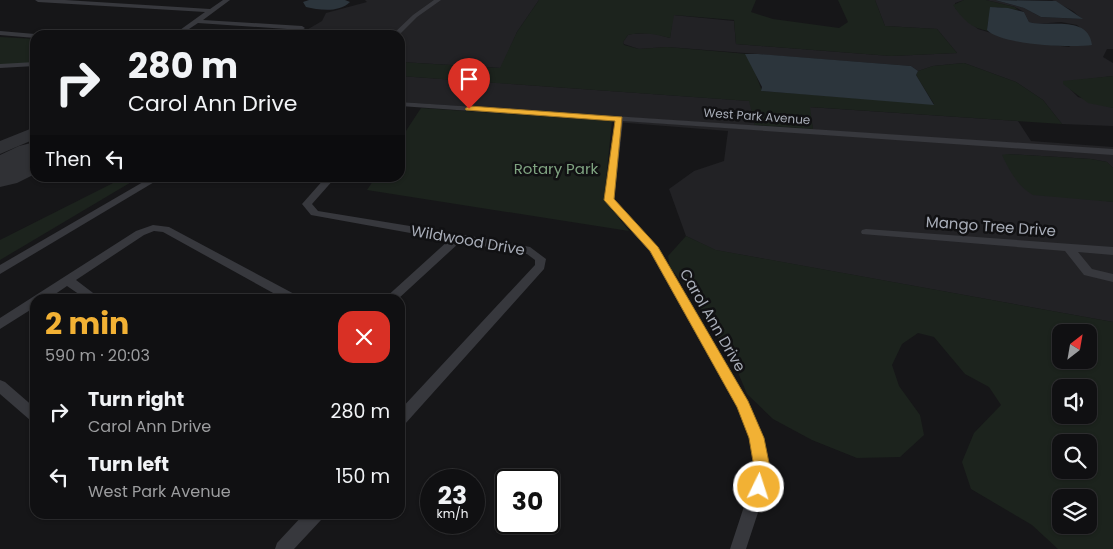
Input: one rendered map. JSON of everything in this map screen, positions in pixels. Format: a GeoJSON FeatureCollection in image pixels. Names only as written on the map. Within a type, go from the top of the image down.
{"type":"FeatureCollection","features":[{"type":"Feature","properties":{"kind":"street"},"geometry":{"type":"LineString","coordinates":[[38,0],[211,11]]}},
{"type":"Feature","properties":{"kind":"street"},"geometry":{"type":"LineString","coordinates":[[184,30],[227,0]]}},
{"type":"Feature","properties":{"kind":"street"},"geometry":{"type":"LineString","coordinates":[[400,30],[415,16],[438,0]]}},
{"type":"Feature","properties":{"kind":"street"},"geometry":{"type":"LineString","coordinates":[[197,21],[302,28]]}},
{"type":"Feature","properties":{"kind":"street"},"geometry":{"type":"LineString","coordinates":[[0,33],[30,36]]}},
{"type":"Feature","properties":{"kind":"street"},"geometry":{"type":"LineString","coordinates":[[1,67],[30,64]]}},
{"type":"Feature","properties":{"kind":"street","name":"West Park Avenue"},"geometry":{"type":"LineString","coordinates":[[405,104],[1109,152]]}},
{"type":"Feature","properties":{"kind":"street","name":"Carol Ann Drive"},"geometry":{"type":"LineString","coordinates":[[619,119],[609,200],[654,250],[743,405],[757,438],[763,473],[738,549]]}},
{"type":"Feature","properties":{"kind":"street"},"geometry":{"type":"LineString","coordinates":[[1109,152],[1113,160]]}},
{"type":"Feature","properties":{"kind":"street"},"geometry":{"type":"LineString","coordinates":[[0,270],[149,182]]}},
{"type":"Feature","properties":{"kind":"street","name":"Wildwood Drive"},"geometry":{"type":"LineString","coordinates":[[326,182],[307,204],[316,213],[530,251],[541,259],[540,266],[405,414]]}},
{"type":"Feature","properties":{"kind":"street"},"geometry":{"type":"LineString","coordinates":[[46,294],[140,233],[152,228],[164,229],[285,294]]}},
{"type":"Feature","properties":{"kind":"street","name":"Mango Tree Drive"},"geometry":{"type":"LineString","coordinates":[[866,232],[1113,252]]}},
{"type":"Feature","properties":{"kind":"street"},"geometry":{"type":"LineString","coordinates":[[395,294],[458,237]]}},
{"type":"Feature","properties":{"kind":"street"},"geometry":{"type":"LineString","coordinates":[[1068,247],[1088,272],[1113,278]]}},
{"type":"Feature","properties":{"kind":"street"},"geometry":{"type":"LineString","coordinates":[[67,280],[88,294]]}},
{"type":"Feature","properties":{"kind":"street"},"geometry":{"type":"LineString","coordinates":[[0,324],[30,304]]}},
{"type":"Feature","properties":{"kind":"street"},"geometry":{"type":"LineString","coordinates":[[0,386],[30,412]]}},
{"type":"Feature","properties":{"kind":"street"},"geometry":{"type":"LineString","coordinates":[[283,549],[310,519]]}},
{"type":"Feature","properties":{"kind":"shaded area"},"geometry":{"type":"Polygon","coordinates":[[[309,0],[345,0],[350,2],[340,8],[323,10],[306,7],[303,2],[309,0]]]}},
{"type":"Feature","properties":{"kind":"shaded area"},"geometry":{"type":"Polygon","coordinates":[[[365,0],[539,0],[517,32],[501,68],[405,62],[405,30],[307,30],[322,21],[326,13],[367,2],[365,0]]]}},
{"type":"Feature","properties":{"kind":"shaded area"},"geometry":{"type":"Polygon","coordinates":[[[875,0],[964,0],[955,3],[955,8],[978,29],[1018,41],[1069,47],[1086,33],[1077,25],[1061,22],[1037,24],[1029,22],[1024,12],[1015,7],[986,0],[995,0],[1024,8],[1041,17],[1082,19],[1073,11],[1052,0],[1113,0],[1113,49],[1107,49],[1103,57],[1113,63],[1113,76],[1063,82],[1078,97],[1113,108],[1113,126],[1062,124],[1043,100],[1016,82],[964,63],[933,66],[918,71],[911,66],[667,47],[639,49],[623,42],[628,35],[632,34],[652,33],[670,38],[673,15],[734,21],[736,44],[891,56],[957,53],[937,29],[885,26],[875,0]]]}},
{"type":"Feature","properties":{"kind":"shaded area"},"geometry":{"type":"Polygon","coordinates":[[[995,0],[1056,1],[1083,19],[1041,17],[1024,8],[995,0]]]}},
{"type":"Feature","properties":{"kind":"shaded area"},"geometry":{"type":"Polygon","coordinates":[[[990,7],[1008,8],[1024,12],[1029,22],[1076,26],[1083,29],[1089,35],[1092,45],[1037,44],[1006,39],[995,35],[987,30],[990,7]]]}},
{"type":"Feature","properties":{"kind":"shaded area"},"geometry":{"type":"Polygon","coordinates":[[[745,54],[911,66],[918,71],[916,75],[934,105],[761,91],[762,87],[745,54]]]}},
{"type":"Feature","properties":{"kind":"shaded area"},"geometry":{"type":"Polygon","coordinates":[[[405,76],[750,101],[755,125],[813,129],[809,107],[1018,121],[1031,141],[1113,147],[1113,150],[405,102],[405,76]]]}},
{"type":"Feature","properties":{"kind":"shaded area"},"geometry":{"type":"Polygon","coordinates":[[[614,120],[1113,154],[1113,168],[1107,162],[1091,159],[1007,154],[1092,199],[1113,202],[1113,322],[715,250],[686,236],[669,189],[694,171],[724,161],[728,131],[615,122],[614,120]]]}},
{"type":"Feature","properties":{"kind":"green space"},"geometry":{"type":"Polygon","coordinates":[[[539,0],[756,0],[751,12],[773,19],[839,28],[848,22],[838,0],[875,0],[885,26],[937,29],[957,53],[891,56],[736,44],[734,20],[674,15],[670,38],[639,34],[628,35],[623,42],[624,45],[639,49],[667,47],[748,54],[762,91],[934,104],[916,75],[918,71],[933,66],[964,63],[1016,82],[1043,100],[1062,124],[810,107],[813,129],[755,125],[749,101],[405,76],[405,62],[500,68],[517,32],[539,0]]]}},
{"type":"Feature","properties":{"kind":"green space"},"geometry":{"type":"Polygon","coordinates":[[[964,0],[986,0],[1015,7],[1018,10],[997,7],[989,18],[988,31],[982,30],[968,22],[953,5],[964,0]]]}},
{"type":"Feature","properties":{"kind":"green space"},"geometry":{"type":"Polygon","coordinates":[[[0,37],[30,39],[30,63],[0,65],[0,37]]]}},
{"type":"Feature","properties":{"kind":"green space"},"geometry":{"type":"Polygon","coordinates":[[[1113,76],[1113,108],[1088,103],[1063,84],[1063,81],[1113,76]]]}},
{"type":"Feature","properties":{"kind":"green space","name":"Rotary Park"},"geometry":{"type":"Polygon","coordinates":[[[421,108],[612,121],[604,199],[629,231],[367,190],[372,182],[405,182],[405,132],[421,108]]]}},
{"type":"Feature","properties":{"kind":"green space"},"geometry":{"type":"Polygon","coordinates":[[[1002,155],[1091,159],[1107,162],[1113,168],[1113,202],[1033,195],[1018,182],[1011,172],[1002,155]]]}},
{"type":"Feature","properties":{"kind":"green space"},"geometry":{"type":"Polygon","coordinates":[[[115,182],[131,182],[0,260],[0,240],[115,182]]]}},
{"type":"Feature","properties":{"kind":"green space"},"geometry":{"type":"Polygon","coordinates":[[[686,236],[716,250],[1113,322],[1113,549],[1058,549],[1032,525],[971,489],[962,462],[974,433],[1001,405],[989,387],[965,374],[934,337],[918,333],[902,344],[892,365],[899,386],[920,415],[924,435],[900,457],[857,458],[812,440],[773,419],[747,394],[734,363],[712,330],[691,292],[670,268],[668,256],[686,236]]]}},
{"type":"Feature","properties":{"kind":"taxiway"},"geometry":{"type":"LineString","coordinates":[[0,148],[30,134]]}},
{"type":"Feature","properties":{"kind":"runway"},"geometry":{"type":"LineString","coordinates":[[0,173],[30,158]]}},
{"type":"Feature","properties":{"kind":"route"},"geometry":{"type":"LineString","coordinates":[[469,109],[619,119],[619,134],[609,200],[634,225],[654,250],[743,405],[757,438],[763,473],[759,487]]}}]}
